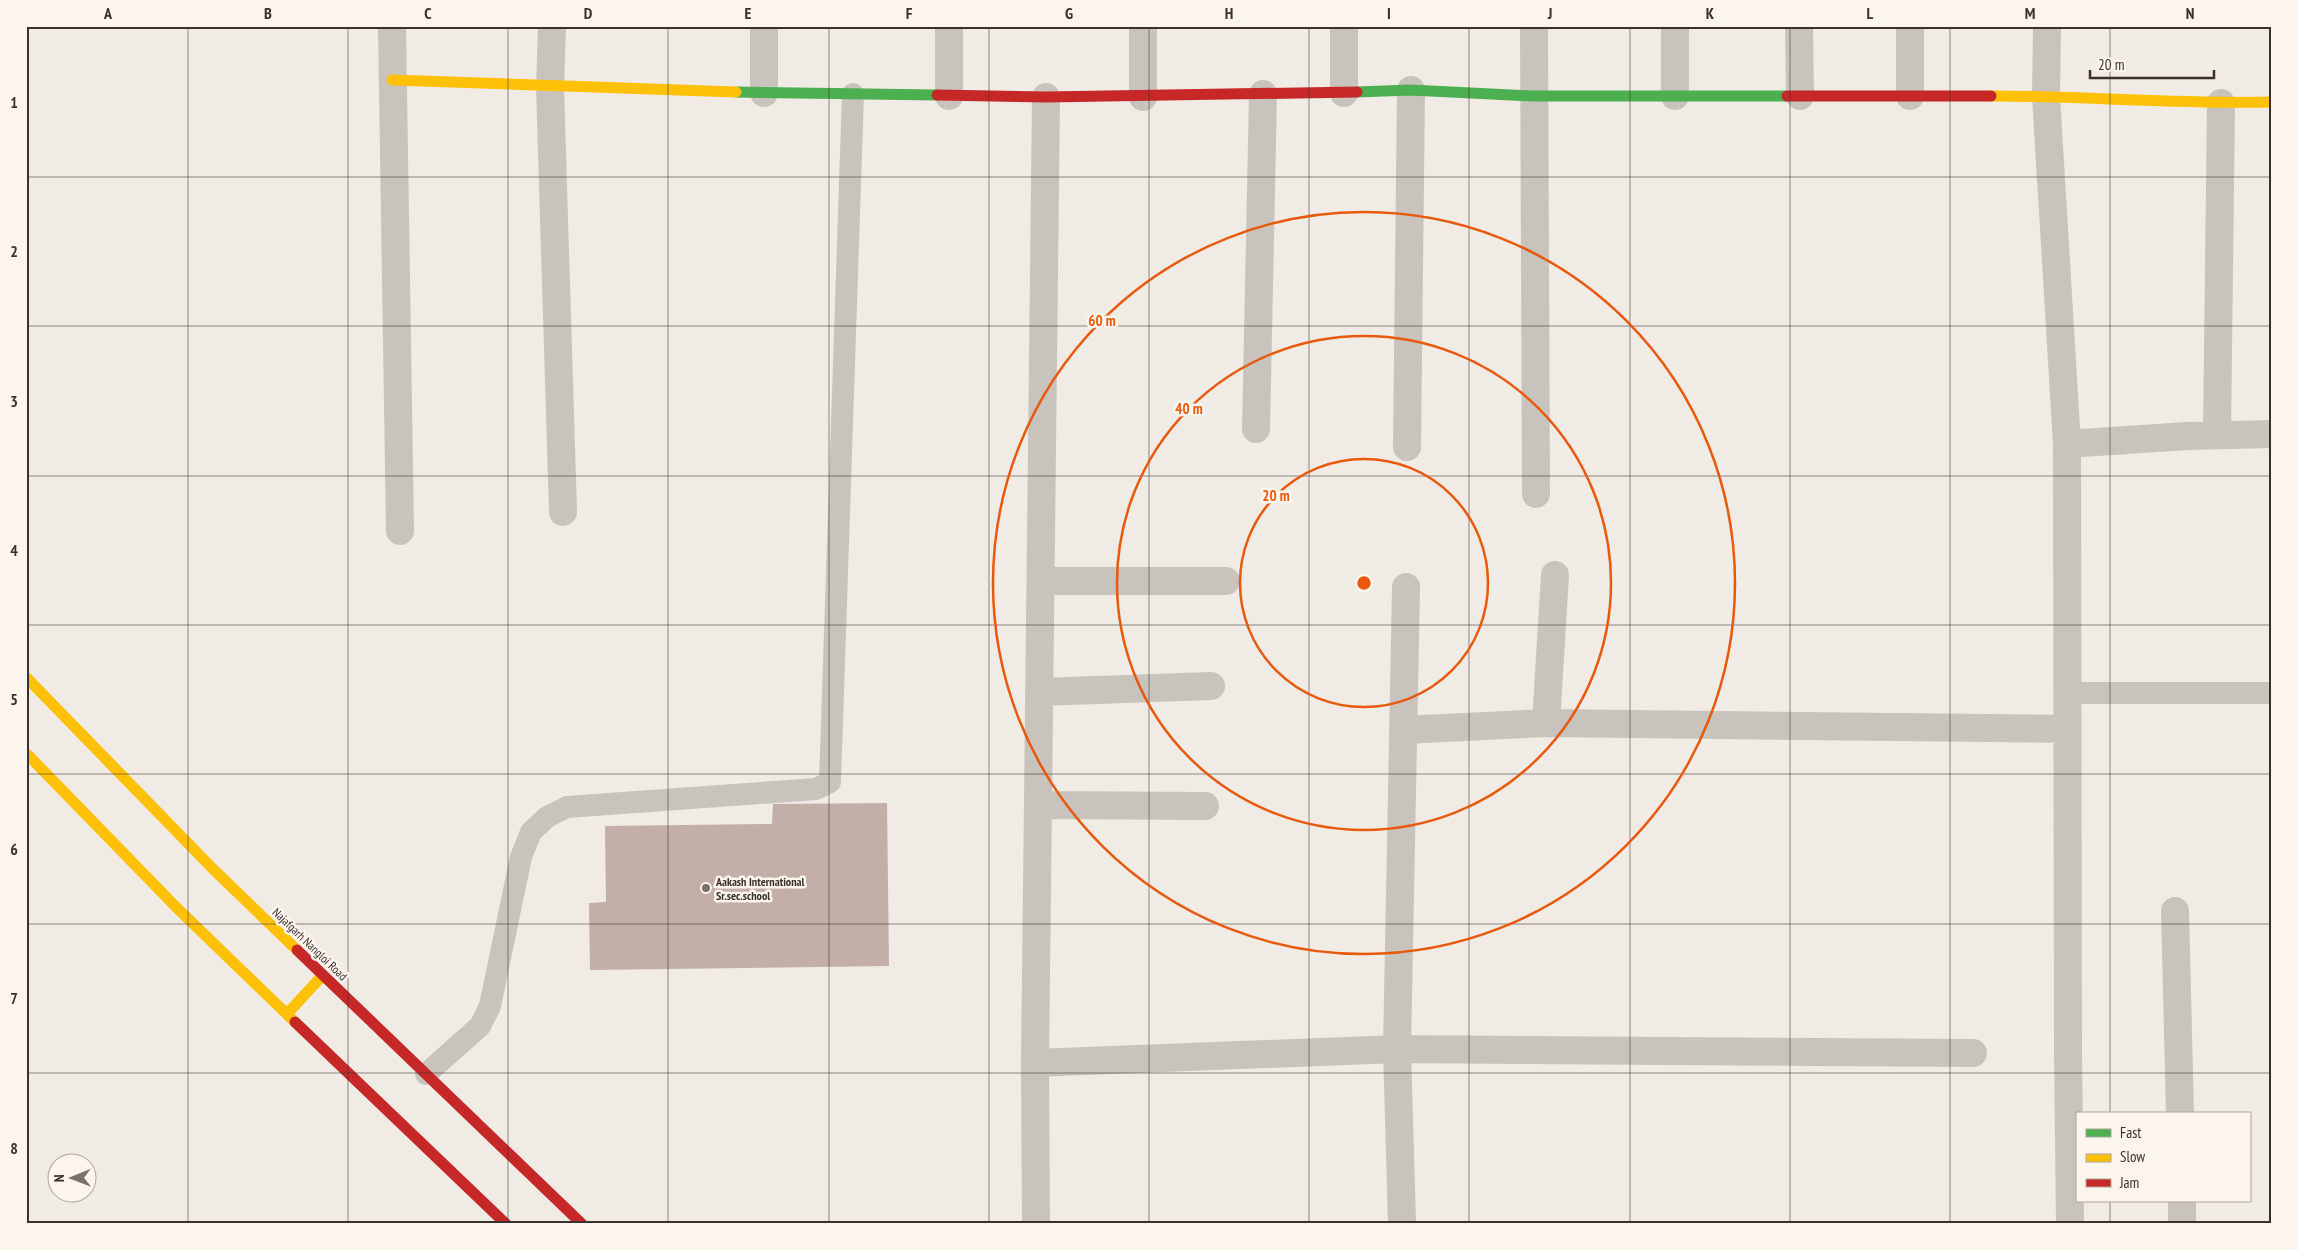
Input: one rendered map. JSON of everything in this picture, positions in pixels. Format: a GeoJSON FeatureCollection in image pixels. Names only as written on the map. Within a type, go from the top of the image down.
{"type":"FeatureCollection","features":[{"type":"Feature","properties":{"kind":"street"},"geometry":{"type":"LineString","coordinates":[[392,26],[400,531]]}},
{"type":"Feature","properties":{"kind":"street"},"geometry":{"type":"LineString","coordinates":[[552,26],[550,87],[562,512]]}},
{"type":"Feature","properties":{"kind":"street"},"geometry":{"type":"LineString","coordinates":[[764,26],[764,93]]}},
{"type":"Feature","properties":{"kind":"street"},"geometry":{"type":"LineString","coordinates":[[949,26],[950,96]]}},
{"type":"Feature","properties":{"kind":"street"},"geometry":{"type":"LineString","coordinates":[[1143,26],[1144,97]]}},
{"type":"Feature","properties":{"kind":"street"},"geometry":{"type":"LineString","coordinates":[[1344,26],[1344,94]]}},
{"type":"Feature","properties":{"kind":"street"},"geometry":{"type":"LineString","coordinates":[[1534,26],[1536,494]]}},
{"type":"Feature","properties":{"kind":"street"},"geometry":{"type":"LineString","coordinates":[[1675,26],[1675,96]]}},
{"type":"Feature","properties":{"kind":"street"},"geometry":{"type":"LineString","coordinates":[[1799,26],[1800,96]]}},
{"type":"Feature","properties":{"kind":"street"},"geometry":{"type":"LineString","coordinates":[[1910,26],[1910,96]]}},
{"type":"Feature","properties":{"kind":"street"},"geometry":{"type":"LineString","coordinates":[[2047,26],[2046,96],[2067,444],[2070,1224]]}},
{"type":"Feature","properties":{"kind":"street"},"geometry":{"type":"LineString","coordinates":[[392,80],[764,93],[1046,98],[1344,94],[1412,90],[1533,96],[2046,96],[2221,103],[2272,102]]}},
{"type":"Feature","properties":{"kind":"street"},"geometry":{"type":"LineString","coordinates":[[1407,447],[1412,90]]}},
{"type":"Feature","properties":{"kind":"street"},"geometry":{"type":"LineString","coordinates":[[1256,430],[1263,94]]}},
{"type":"Feature","properties":{"kind":"street"},"geometry":{"type":"LineString","coordinates":[[1036,1224],[1035,1063],[1046,98]]}},
{"type":"Feature","properties":{"kind":"street"},"geometry":{"type":"LineString","coordinates":[[2217,435],[2221,103]]}},
{"type":"Feature","properties":{"kind":"street"},"geometry":{"type":"LineString","coordinates":[[2067,444],[2217,435],[2272,434]]}},
{"type":"Feature","properties":{"kind":"street"},"geometry":{"type":"LineString","coordinates":[[1546,723],[1555,575]]}},
{"type":"Feature","properties":{"kind":"street"},"geometry":{"type":"LineString","coordinates":[[1041,581],[1226,581]]}},
{"type":"Feature","properties":{"kind":"street"},"geometry":{"type":"LineString","coordinates":[[1402,1224],[1397,1049],[1406,586]]}},
{"type":"Feature","properties":{"kind":"street","name":"Najafgarh Nangloi Road"},"geometry":{"type":"LineString","coordinates":[[26,678],[214,870],[322,976],[582,1224]]}},
{"type":"Feature","properties":{"kind":"street"},"geometry":{"type":"LineString","coordinates":[[1039,692],[1211,686]]}},
{"type":"Feature","properties":{"kind":"street"},"geometry":{"type":"LineString","coordinates":[[1403,730],[1546,723],[2067,729]]}},
{"type":"Feature","properties":{"kind":"street"},"geometry":{"type":"LineString","coordinates":[[26,753],[177,908],[506,1224]]}},
{"type":"Feature","properties":{"kind":"street"},"geometry":{"type":"LineString","coordinates":[[1038,805],[1205,806]]}},
{"type":"Feature","properties":{"kind":"street"},"geometry":{"type":"LineString","coordinates":[[2175,911],[2180,1112]]}},
{"type":"Feature","properties":{"kind":"street"},"geometry":{"type":"LineString","coordinates":[[287,1014],[322,976]]}},
{"type":"Feature","properties":{"kind":"street"},"geometry":{"type":"LineString","coordinates":[[1035,1063],[1397,1049],[1973,1053]]}},
{"type":"Feature","properties":{"kind":"street"},"geometry":{"type":"LineString","coordinates":[[2182,1202],[2182,1224]]}},
{"type":"Feature","properties":{"kind":"lane"},"geometry":{"type":"LineString","coordinates":[[426,1074],[480,1026],[490,1006],[520,857],[531,832],[547,817],[567,808],[816,789],[830,782],[853,94]]}},
{"type":"Feature","properties":{"kind":"lane"},"geometry":{"type":"LineString","coordinates":[[2067,693],[2272,693]]}},
{"type":"Feature","properties":{"kind":"building"},"geometry":{"type":"Polygon","coordinates":[[[887,803],[889,966],[590,970],[589,903],[606,902],[605,826],[772,824],[773,804],[887,803]]]}},
{"type":"Feature","properties":{"kind":"traffic: fast"},"geometry":{"type":"LineString","coordinates":[[1357,92],[1411,90],[1533,96],[1787,96]]}},
{"type":"Feature","properties":{"kind":"traffic: fast"},"geometry":{"type":"LineString","coordinates":[[736,92],[937,95]]}},
{"type":"Feature","properties":{"kind":"traffic: slow"},"geometry":{"type":"LineString","coordinates":[[392,80],[736,92]]}},
{"type":"Feature","properties":{"kind":"traffic: slow"},"geometry":{"type":"LineString","coordinates":[[1991,96],[2272,102]]}},
{"type":"Feature","properties":{"kind":"traffic: slow"},"geometry":{"type":"LineString","coordinates":[[26,677],[214,870],[297,950]]}},
{"type":"Feature","properties":{"kind":"traffic: slow"},"geometry":{"type":"LineString","coordinates":[[26,753],[177,908],[295,1022]]}},
{"type":"Feature","properties":{"kind":"traffic: slow"},"geometry":{"type":"LineString","coordinates":[[287,1014],[322,976]]}},
{"type":"Feature","properties":{"kind":"traffic: jam"},"geometry":{"type":"LineString","coordinates":[[937,95],[1046,97],[1357,92]]}},
{"type":"Feature","properties":{"kind":"traffic: jam"},"geometry":{"type":"LineString","coordinates":[[1787,96],[1991,96]]}},
{"type":"Feature","properties":{"kind":"traffic: jam"},"geometry":{"type":"LineString","coordinates":[[297,950],[582,1224]]}},
{"type":"Feature","properties":{"kind":"traffic: jam"},"geometry":{"type":"LineString","coordinates":[[295,1022],[506,1224]]}},
{"type":"Feature","properties":{"kind":"place","name":"Aakash International Sr.sec.school"},"geometry":{"type":"Point","coordinates":[706,888]}}]}
